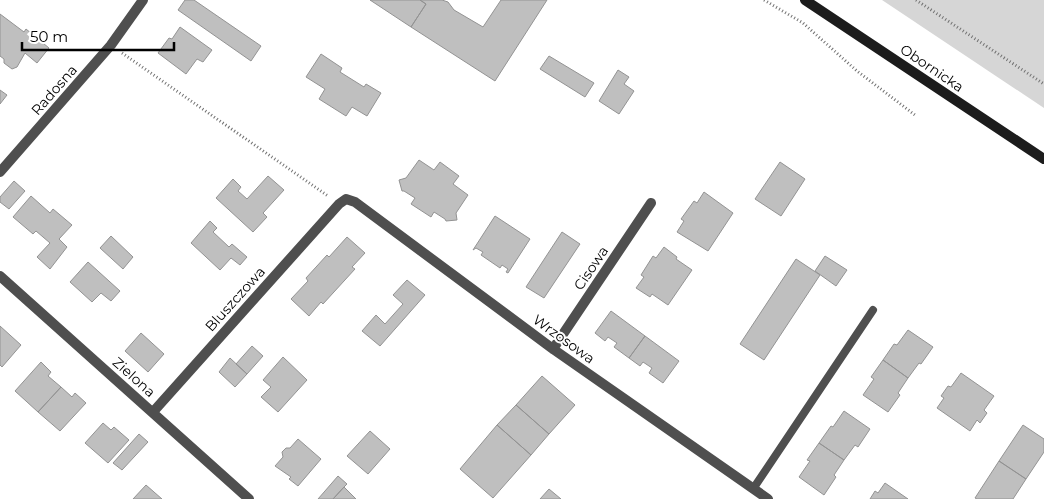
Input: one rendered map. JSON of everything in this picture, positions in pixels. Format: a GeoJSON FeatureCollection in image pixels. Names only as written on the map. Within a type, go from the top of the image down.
{"type":"FeatureCollection","features":[{"type":"Feature","properties":{"kind":"main road","name":"Obornicka"},"geometry":{"type":"LineString","coordinates":[[805,0],[1044,159]]}},
{"type":"Feature","properties":{"kind":"street","name":"Radosna"},"geometry":{"type":"LineString","coordinates":[[0,172],[111,45],[143,0]]}},
{"type":"Feature","properties":{"kind":"street","name":"Wrzosowa"},"geometry":{"type":"LineString","coordinates":[[343,201],[355,202],[553,349],[768,499]]}},
{"type":"Feature","properties":{"kind":"street","name":"Bluszczowa"},"geometry":{"type":"LineString","coordinates":[[153,412],[343,201]]}},
{"type":"Feature","properties":{"kind":"street","name":"Cisowa"},"geometry":{"type":"LineString","coordinates":[[553,349],[651,203]]}},
{"type":"Feature","properties":{"kind":"street","name":"Zielona"},"geometry":{"type":"LineString","coordinates":[[0,276],[249,499]]}},
{"type":"Feature","properties":{"kind":"lane"},"geometry":{"type":"LineString","coordinates":[[753,489],[873,310]]}},
{"type":"Feature","properties":{"kind":"path"},"geometry":{"type":"LineString","coordinates":[[764,0],[803,23],[857,71],[915,115]]}},
{"type":"Feature","properties":{"kind":"path"},"geometry":{"type":"LineString","coordinates":[[916,0],[1044,84]]}},
{"type":"Feature","properties":{"kind":"path"},"geometry":{"type":"LineString","coordinates":[[111,45],[343,201]]}},
{"type":"Feature","properties":{"kind":"shaded area"},"geometry":{"type":"Polygon","coordinates":[[[882,0],[1044,0],[1044,108],[882,0]]]}},
{"type":"Feature","properties":{"kind":"building"},"geometry":{"type":"Polygon","coordinates":[[[185,0],[194,0],[261,46],[251,61],[178,10],[185,0]]]}},
{"type":"Feature","properties":{"kind":"building"},"geometry":{"type":"Polygon","coordinates":[[[370,0],[420,0],[426,4],[411,27],[370,0]]]}},
{"type":"Feature","properties":{"kind":"building"},"geometry":{"type":"Polygon","coordinates":[[[420,0],[442,0],[448,2],[454,10],[483,27],[501,0],[547,0],[495,81],[411,27],[426,4],[420,0]]]}},
{"type":"Feature","properties":{"kind":"building"},"geometry":{"type":"Polygon","coordinates":[[[0,14],[24,32],[26,29],[49,48],[37,63],[25,53],[17,67],[12,69],[4,63],[4,59],[0,56],[0,14]]]}},
{"type":"Feature","properties":{"kind":"building"},"geometry":{"type":"Polygon","coordinates":[[[180,27],[212,50],[203,62],[197,59],[186,74],[158,53],[169,38],[172,39],[180,27]]]}},
{"type":"Feature","properties":{"kind":"building"},"geometry":{"type":"Polygon","coordinates":[[[321,54],[342,68],[340,72],[364,87],[366,84],[381,93],[367,116],[352,107],[346,116],[319,99],[325,89],[306,77],[321,54]]]}},
{"type":"Feature","properties":{"kind":"building"},"geometry":{"type":"Polygon","coordinates":[[[549,56],[594,83],[585,97],[540,69],[549,56]]]}},
{"type":"Feature","properties":{"kind":"building"},"geometry":{"type":"Polygon","coordinates":[[[618,70],[629,77],[624,84],[634,91],[619,114],[599,101],[618,70]]]}},
{"type":"Feature","properties":{"kind":"building"},"geometry":{"type":"Polygon","coordinates":[[[0,90],[7,95],[0,104],[0,90]]]}},
{"type":"Feature","properties":{"kind":"building"},"geometry":{"type":"Polygon","coordinates":[[[419,160],[434,170],[440,162],[459,176],[453,184],[468,195],[456,213],[457,220],[446,221],[434,212],[431,217],[411,204],[415,198],[402,191],[399,180],[406,178],[419,160]]]}},
{"type":"Feature","properties":{"kind":"building"},"geometry":{"type":"Polygon","coordinates":[[[780,162],[805,179],[781,216],[755,199],[780,162]]]}},
{"type":"Feature","properties":{"kind":"building"},"geometry":{"type":"Polygon","coordinates":[[[268,176],[284,190],[263,213],[267,217],[253,232],[216,198],[233,179],[241,187],[238,191],[247,199],[268,176]]]}},
{"type":"Feature","properties":{"kind":"building"},"geometry":{"type":"Polygon","coordinates":[[[14,181],[25,191],[9,209],[0,202],[0,197],[14,181]]]}},
{"type":"Feature","properties":{"kind":"building"},"geometry":{"type":"Polygon","coordinates":[[[704,192],[733,213],[708,251],[677,232],[684,221],[681,219],[694,201],[697,203],[704,192]]]}},
{"type":"Feature","properties":{"kind":"building"},"geometry":{"type":"Polygon","coordinates":[[[31,196],[50,213],[53,209],[72,225],[59,239],[67,247],[50,269],[37,257],[50,243],[36,231],[33,234],[13,217],[31,196]]]}},
{"type":"Feature","properties":{"kind":"building"},"geometry":{"type":"Polygon","coordinates":[[[495,216],[530,239],[508,273],[506,272],[508,269],[502,265],[500,268],[481,255],[483,252],[476,248],[473,250],[495,216]]]}},
{"type":"Feature","properties":{"kind":"building"},"geometry":{"type":"Polygon","coordinates":[[[210,221],[217,228],[213,232],[229,247],[232,244],[247,257],[240,265],[231,258],[220,270],[191,243],[210,221]]]}},
{"type":"Feature","properties":{"kind":"building"},"geometry":{"type":"Polygon","coordinates":[[[562,232],[580,244],[544,298],[526,287],[562,232]]]}},
{"type":"Feature","properties":{"kind":"building"},"geometry":{"type":"Polygon","coordinates":[[[111,236],[133,257],[123,269],[100,248],[111,236]]]}},
{"type":"Feature","properties":{"kind":"building"},"geometry":{"type":"Polygon","coordinates":[[[347,237],[365,253],[352,267],[355,269],[323,304],[321,302],[309,316],[291,299],[308,281],[306,278],[347,237]]]}},
{"type":"Feature","properties":{"kind":"building"},"geometry":{"type":"Polygon","coordinates":[[[664,247],[677,257],[676,259],[692,270],[668,305],[652,294],[650,297],[636,288],[644,277],[641,275],[653,256],[656,258],[664,247]]]}},
{"type":"Feature","properties":{"kind":"building"},"geometry":{"type":"Polygon","coordinates":[[[825,256],[847,270],[836,286],[815,271],[825,256]]]}},
{"type":"Feature","properties":{"kind":"building"},"geometry":{"type":"Polygon","coordinates":[[[796,259],[820,275],[764,360],[740,344],[796,259]]]}},
{"type":"Feature","properties":{"kind":"building"},"geometry":{"type":"Polygon","coordinates":[[[88,262],[120,291],[111,301],[101,293],[92,302],[70,282],[88,262]]]}},
{"type":"Feature","properties":{"kind":"building"},"geometry":{"type":"Polygon","coordinates":[[[407,280],[425,295],[380,346],[362,331],[376,315],[385,324],[403,304],[393,295],[407,280]]]}},
{"type":"Feature","properties":{"kind":"building"},"geometry":{"type":"Polygon","coordinates":[[[611,311],[645,336],[629,358],[614,347],[617,343],[608,337],[605,341],[595,333],[611,311]]]}},
{"type":"Feature","properties":{"kind":"building"},"geometry":{"type":"Polygon","coordinates":[[[0,326],[21,345],[2,367],[0,365],[0,326]]]}},
{"type":"Feature","properties":{"kind":"building"},"geometry":{"type":"Polygon","coordinates":[[[908,330],[933,347],[908,378],[883,360],[894,344],[897,345],[908,330]]]}},
{"type":"Feature","properties":{"kind":"building"},"geometry":{"type":"Polygon","coordinates":[[[141,333],[164,354],[148,372],[125,351],[141,333]]]}},
{"type":"Feature","properties":{"kind":"building"},"geometry":{"type":"Polygon","coordinates":[[[645,336],[679,361],[663,383],[649,373],[652,368],[643,362],[640,366],[629,358],[645,336]]]}},
{"type":"Feature","properties":{"kind":"building"},"geometry":{"type":"Polygon","coordinates":[[[252,346],[263,356],[247,374],[236,364],[252,346]]]}},
{"type":"Feature","properties":{"kind":"building"},"geometry":{"type":"Polygon","coordinates":[[[283,357],[307,380],[278,412],[261,397],[271,387],[263,380],[283,357]]]}},
{"type":"Feature","properties":{"kind":"building"},"geometry":{"type":"Polygon","coordinates":[[[230,358],[247,374],[235,387],[219,372],[230,358]]]}},
{"type":"Feature","properties":{"kind":"building"},"geometry":{"type":"Polygon","coordinates":[[[883,360],[908,378],[898,393],[900,395],[888,412],[863,395],[874,379],[871,377],[883,360]]]}},
{"type":"Feature","properties":{"kind":"building"},"geometry":{"type":"Polygon","coordinates":[[[41,362],[51,372],[48,376],[61,387],[38,412],[15,391],[41,362]]]}},
{"type":"Feature","properties":{"kind":"building"},"geometry":{"type":"Polygon","coordinates":[[[961,373],[994,396],[984,410],[987,413],[980,423],[977,420],[970,431],[937,408],[944,398],[941,396],[948,386],[951,387],[961,373]]]}},
{"type":"Feature","properties":{"kind":"building"},"geometry":{"type":"Polygon","coordinates":[[[542,376],[575,405],[549,434],[516,405],[542,376]]]}},
{"type":"Feature","properties":{"kind":"building"},"geometry":{"type":"Polygon","coordinates":[[[61,387],[72,397],[75,393],[86,403],[60,431],[38,412],[61,387]]]}},
{"type":"Feature","properties":{"kind":"building"},"geometry":{"type":"Polygon","coordinates":[[[516,405],[549,434],[531,455],[497,425],[516,405]]]}},
{"type":"Feature","properties":{"kind":"building"},"geometry":{"type":"Polygon","coordinates":[[[844,411],[870,429],[858,447],[855,445],[844,460],[819,443],[844,411]]]}},
{"type":"Feature","properties":{"kind":"building"},"geometry":{"type":"Polygon","coordinates":[[[103,423],[111,430],[114,427],[129,440],[108,463],[85,443],[103,423]]]}},
{"type":"Feature","properties":{"kind":"building"},"geometry":{"type":"Polygon","coordinates":[[[497,425],[531,455],[493,498],[460,469],[497,425]]]}},
{"type":"Feature","properties":{"kind":"building"},"geometry":{"type":"Polygon","coordinates":[[[1023,425],[1044,439],[1044,452],[1026,479],[999,461],[1023,425]]]}},
{"type":"Feature","properties":{"kind":"building"},"geometry":{"type":"Polygon","coordinates":[[[370,431],[390,449],[368,474],[347,456],[370,431]]]}},
{"type":"Feature","properties":{"kind":"building"},"geometry":{"type":"Polygon","coordinates":[[[139,434],[148,442],[122,470],[113,463],[139,434]]]}},
{"type":"Feature","properties":{"kind":"building"},"geometry":{"type":"Polygon","coordinates":[[[298,439],[321,459],[298,486],[289,479],[291,477],[275,466],[283,457],[282,452],[286,448],[290,448],[298,439]]]}},
{"type":"Feature","properties":{"kind":"building"},"geometry":{"type":"Polygon","coordinates":[[[819,443],[844,460],[824,495],[799,477],[810,461],[807,460],[819,443]]]}},
{"type":"Feature","properties":{"kind":"building"},"geometry":{"type":"Polygon","coordinates":[[[999,461],[1026,479],[1013,499],[975,498],[999,461]]]}},
{"type":"Feature","properties":{"kind":"building"},"geometry":{"type":"Polygon","coordinates":[[[338,476],[347,484],[333,499],[318,499],[338,476]]]}},
{"type":"Feature","properties":{"kind":"building"},"geometry":{"type":"Polygon","coordinates":[[[885,483],[908,499],[870,499],[875,491],[878,493],[885,483]]]}},
{"type":"Feature","properties":{"kind":"building"},"geometry":{"type":"Polygon","coordinates":[[[146,485],[162,499],[133,499],[146,485]]]}},
{"type":"Feature","properties":{"kind":"building"},"geometry":{"type":"Polygon","coordinates":[[[344,487],[356,499],[333,499],[344,487]]]}},
{"type":"Feature","properties":{"kind":"building"},"geometry":{"type":"Polygon","coordinates":[[[549,489],[561,499],[540,499],[549,489]]]}}]}
